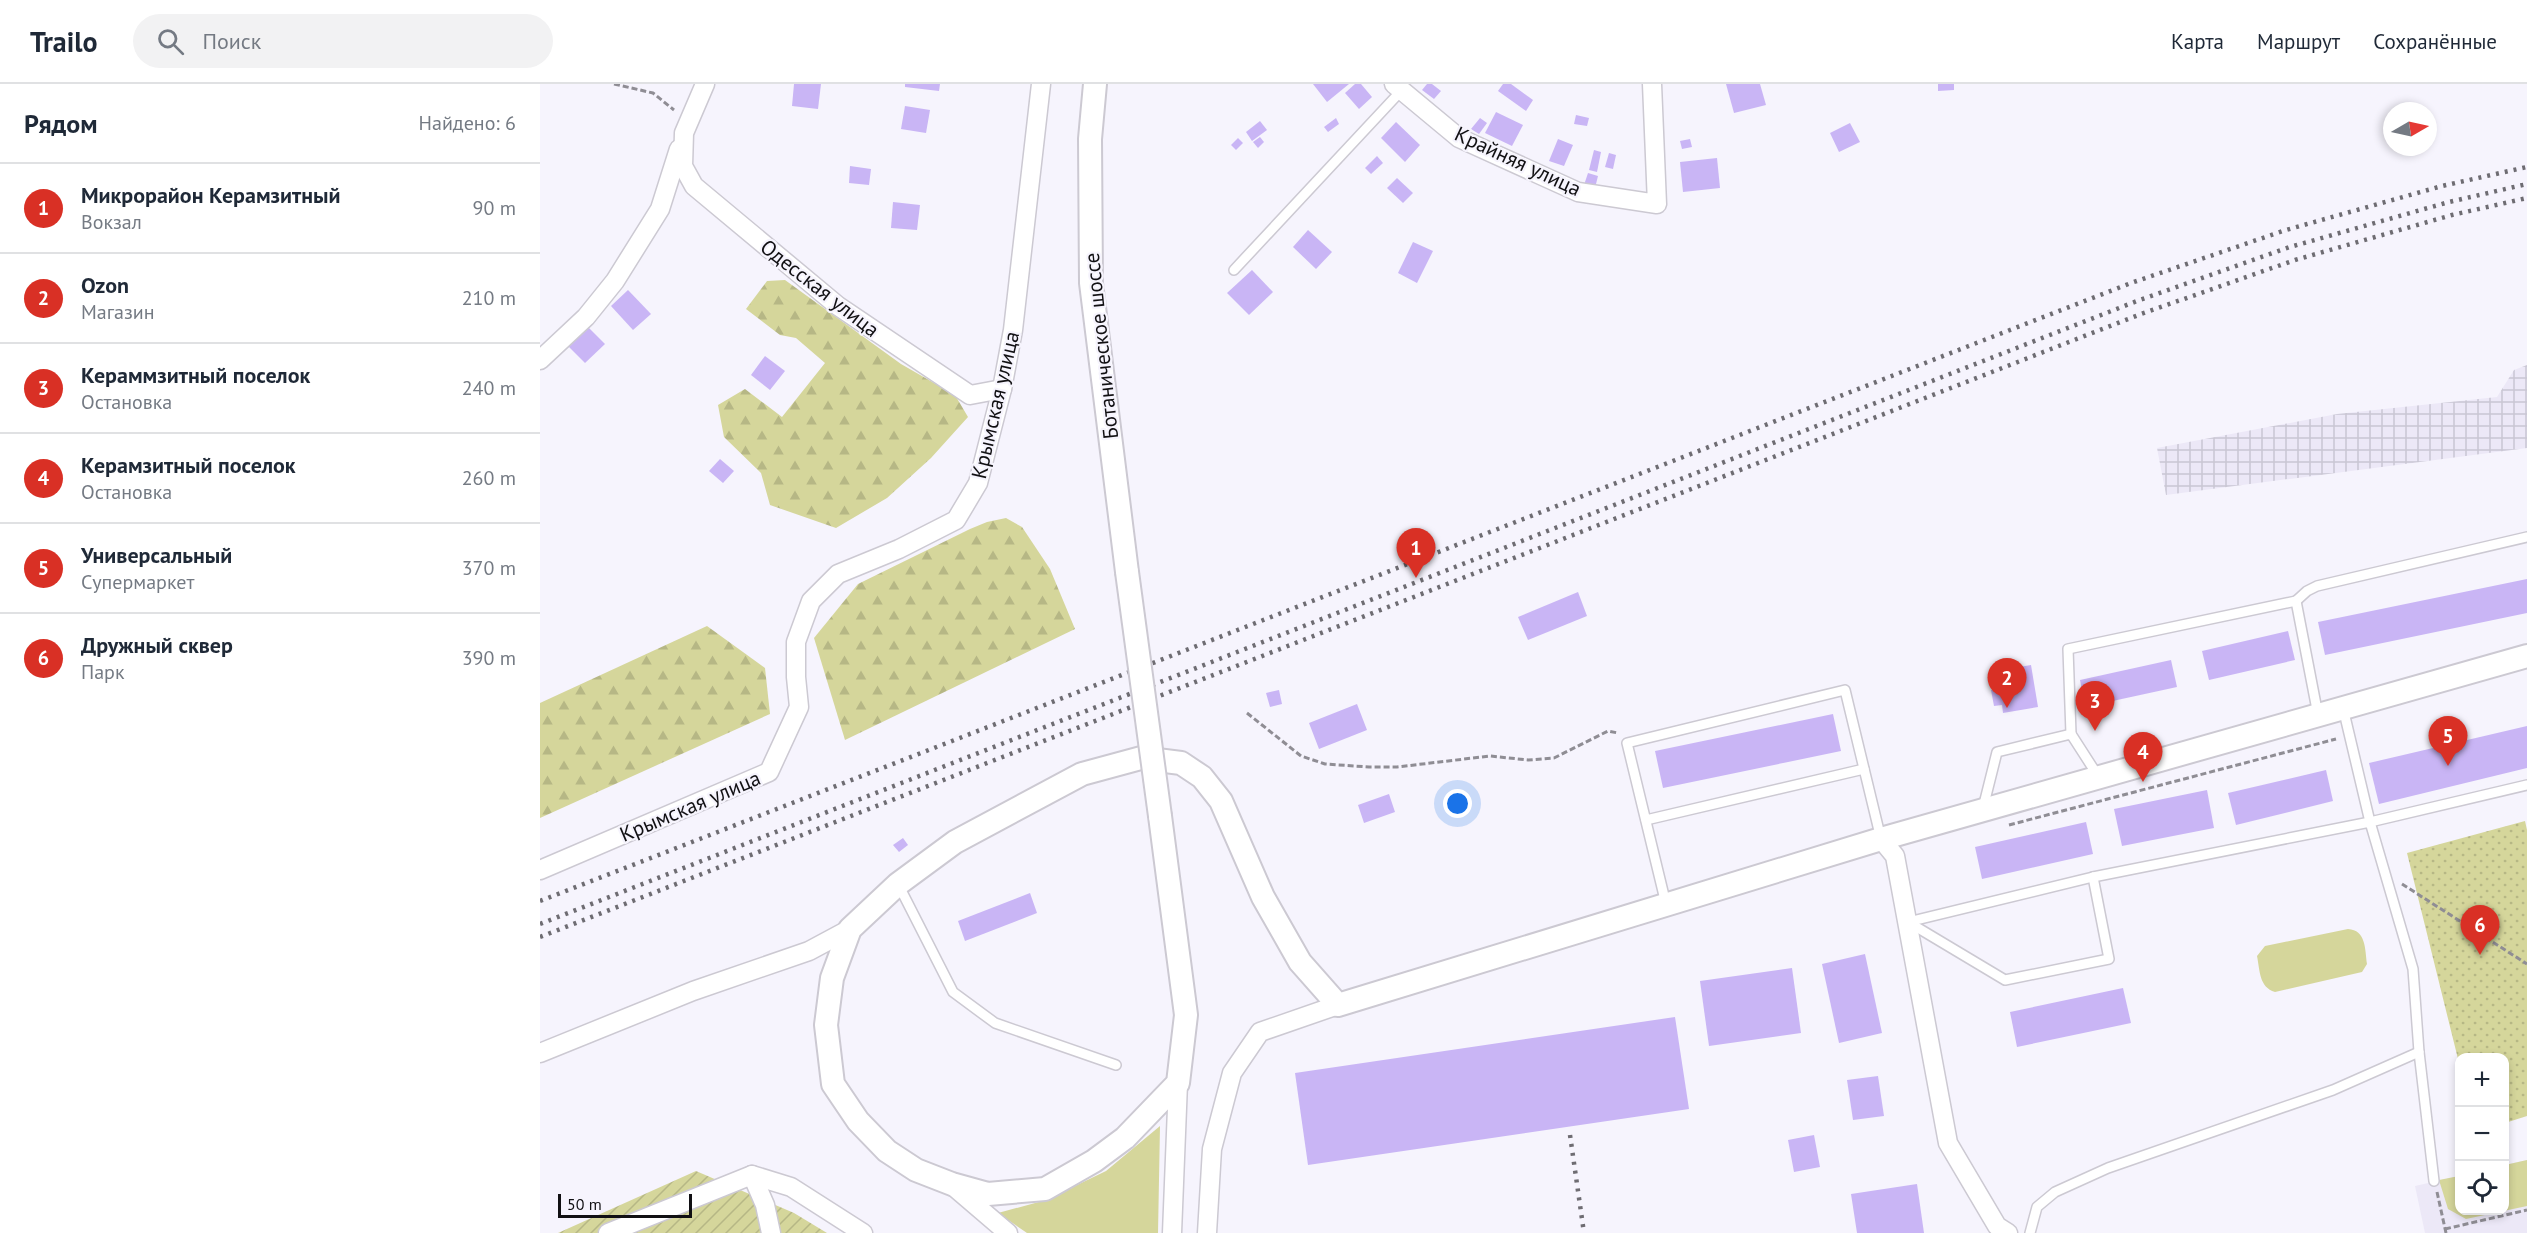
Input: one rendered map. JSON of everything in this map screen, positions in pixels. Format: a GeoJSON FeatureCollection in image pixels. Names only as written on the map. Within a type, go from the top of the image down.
{"type":"FeatureCollection","features":[{"type":"Feature","properties":{"kind":"street","name":"Одесская улица"},"geometry":{"type":"LineString","coordinates":[[540,360],[586,317],[615,281],[660,209],[684,134],[705,84]]}},
{"type":"Feature","properties":{"kind":"street","name":"Крымская улица"},"geometry":{"type":"LineString","coordinates":[[540,870],[769,772],[800,707],[796,677],[796,642],[812,601],[838,574],[898,549],[956,520],[978,483],[1002,389],[1013,330],[1041,84]]}},
{"type":"Feature","properties":{"kind":"street","name":"Ботаническое шоссе"},"geometry":{"type":"LineString","coordinates":[[1095,84],[1090,139],[1091,284],[1186,1015],[1178,1083]]}},
{"type":"Feature","properties":{"kind":"street","name":"Крайняя улица"},"geometry":{"type":"LineString","coordinates":[[1397,88],[1459,138],[1578,192],[1657,204],[1652,84]]}},
{"type":"Feature","properties":{"kind":"street","name":"Одесская улица"},"geometry":{"type":"LineString","coordinates":[[684,134],[683,166],[694,186],[838,306],[970,395],[1002,389]]}},
{"type":"Feature","properties":{"kind":"street"},"geometry":{"type":"LineString","coordinates":[[1208,1233],[1212,1149],[1232,1073],[1260,1032],[1338,1005],[1881,839],[2527,656]]}},
{"type":"Feature","properties":{"kind":"street"},"geometry":{"type":"LineString","coordinates":[[540,1053],[693,991],[809,951],[850,929],[898,884],[955,842],[1082,774],[1141,758],[1181,763],[1202,777],[1221,801],[1263,897],[1300,962],[1338,1005]]}},
{"type":"Feature","properties":{"kind":"street"},"geometry":{"type":"LineString","coordinates":[[1881,839],[1895,856],[1948,1143],[2001,1231]]}},
{"type":"Feature","properties":{"kind":"street"},"geometry":{"type":"LineString","coordinates":[[850,929],[832,978],[826,1025],[832,1083],[858,1121],[887,1151],[916,1170],[952,1184],[988,1194],[1045,1189],[1094,1161],[1125,1138],[1178,1083]]}},
{"type":"Feature","properties":{"kind":"street"},"geometry":{"type":"LineString","coordinates":[[1172,1233],[1178,1083]]}},
{"type":"Feature","properties":{"kind":"street"},"geometry":{"type":"LineString","coordinates":[[752,1175],[765,1205],[771,1233]]}},
{"type":"Feature","properties":{"kind":"street"},"geometry":{"type":"LineString","coordinates":[[608,1233],[752,1175],[791,1187],[863,1233]]}},
{"type":"Feature","properties":{"kind":"street"},"geometry":{"type":"LineString","coordinates":[[952,1184],[1008,1233]]}},
{"type":"Feature","properties":{"kind":"lane"},"geometry":{"type":"LineString","coordinates":[[1234,270],[1397,88]]}},
{"type":"Feature","properties":{"kind":"lane"},"geometry":{"type":"LineString","coordinates":[[2099,778],[2071,734],[2068,649],[2296,601],[2317,585],[2527,537]]}},
{"type":"Feature","properties":{"kind":"lane"},"geometry":{"type":"LineString","coordinates":[[2296,601],[2318,716]]}},
{"type":"Feature","properties":{"kind":"lane"},"geometry":{"type":"LineString","coordinates":[[1666,905],[1627,743],[1845,690],[1881,839]]}},
{"type":"Feature","properties":{"kind":"lane"},"geometry":{"type":"LineString","coordinates":[[2343,708],[2370,822],[2413,969],[2434,1181]]}},
{"type":"Feature","properties":{"kind":"lane"},"geometry":{"type":"LineString","coordinates":[[1982,811],[1997,752],[2071,734]]}},
{"type":"Feature","properties":{"kind":"lane"},"geometry":{"type":"LineString","coordinates":[[1646,820],[1864,769]]}},
{"type":"Feature","properties":{"kind":"lane"},"geometry":{"type":"LineString","coordinates":[[1908,922],[2093,877],[2370,822],[2527,785]]}},
{"type":"Feature","properties":{"kind":"lane"},"geometry":{"type":"LineString","coordinates":[[1908,922],[2005,980],[2109,959],[2093,877]]}},
{"type":"Feature","properties":{"kind":"lane"},"geometry":{"type":"LineString","coordinates":[[898,884],[953,992],[995,1023],[1116,1065]]}},
{"type":"Feature","properties":{"kind":"lane"},"geometry":{"type":"LineString","coordinates":[[2030,1233],[2037,1207],[2055,1192],[2108,1168],[2333,1090],[2420,1052]]}},
{"type":"Feature","properties":{"kind":"path"},"geometry":{"type":"LineString","coordinates":[[614,84],[653,93],[670,104],[680,117],[684,134]]}},
{"type":"Feature","properties":{"kind":"path"},"geometry":{"type":"LineString","coordinates":[[1247,713],[1301,756],[1325,764],[1397,766],[1490,756],[1528,760],[1554,758],[1608,731],[1618,733],[1627,743]]}},
{"type":"Feature","properties":{"kind":"path"},"geometry":{"type":"LineString","coordinates":[[2007,826],[2349,735]]}},
{"type":"Feature","properties":{"kind":"path"},"geometry":{"type":"LineString","coordinates":[[2385,873],[2527,964]]}},
{"type":"Feature","properties":{"kind":"path"},"geometry":{"type":"LineString","coordinates":[[2434,1181],[2446,1231],[2527,1210]]}},
{"type":"Feature","properties":{"kind":"shaded area"},"geometry":{"type":"Polygon","coordinates":[[[2527,365],[2527,448],[2166,495],[2157,448],[2337,414],[2497,397],[2514,370],[2527,365]]]}},
{"type":"Feature","properties":{"kind":"shaded area"},"geometry":{"type":"Polygon","coordinates":[[[2527,1160],[2527,1233],[2425,1233],[2415,1186],[2455,1177],[2455,1215],[2509,1215],[2509,1164],[2527,1160]]]}},
{"type":"Feature","properties":{"kind":"green space"},"geometry":{"type":"Polygon","coordinates":[[[785,280],[901,364],[955,395],[968,417],[931,458],[887,498],[836,528],[770,505],[761,473],[724,437],[718,405],[745,389],[782,417],[825,363],[796,338],[780,335],[746,309],[767,281],[785,280]]]}},
{"type":"Feature","properties":{"kind":"green space"},"geometry":{"type":"Polygon","coordinates":[[[1006,518],[1022,527],[1050,569],[1075,629],[845,740],[814,638],[858,584],[970,529],[1006,518]]]}},
{"type":"Feature","properties":{"kind":"green space"},"geometry":{"type":"Polygon","coordinates":[[[707,626],[765,668],[770,714],[540,818],[540,703],[707,626]]]}},
{"type":"Feature","properties":{"kind":"green space"},"geometry":{"type":"Polygon","coordinates":[[[2525,821],[2527,830],[2527,1116],[2509,1122],[2509,1053],[2457,1053],[2407,853],[2525,821]]]}},
{"type":"Feature","properties":{"kind":"green space"},"geometry":{"type":"Polygon","coordinates":[[[2348,929],[2358,933],[2365,947],[2367,964],[2362,972],[2275,992],[2263,982],[2257,956],[2265,946],[2348,929]]]}},
{"type":"Feature","properties":{"kind":"green space"},"geometry":{"type":"Polygon","coordinates":[[[1160,1126],[1158,1233],[1027,1233],[998,1213],[1046,1200],[1106,1171],[1160,1126]]]}},
{"type":"Feature","properties":{"kind":"green space"},"geometry":{"type":"Polygon","coordinates":[[[2527,1160],[2527,1206],[2509,1210],[2509,1164],[2527,1160]]]}},
{"type":"Feature","properties":{"kind":"green space"},"geometry":{"type":"Polygon","coordinates":[[[696,1171],[794,1213],[827,1233],[558,1233],[696,1171]]]}},
{"type":"Feature","properties":{"kind":"green space"},"geometry":{"type":"Polygon","coordinates":[[[2455,1177],[2455,1213],[2448,1209],[2439,1180],[2455,1177]]]}},
{"type":"Feature","properties":{"kind":"green space"},"geometry":{"type":"Polygon","coordinates":[[[2459,1215],[2485,1215],[2466,1219],[2459,1215]]]}},
{"type":"Feature","properties":{"kind":"building"},"geometry":{"type":"Polygon","coordinates":[[[794,84],[821,84],[818,109],[792,106],[794,84]]]}},
{"type":"Feature","properties":{"kind":"building"},"geometry":{"type":"Polygon","coordinates":[[[905,84],[940,84],[939,91],[905,87],[905,84]]]}},
{"type":"Feature","properties":{"kind":"building"},"geometry":{"type":"Polygon","coordinates":[[[1313,84],[1349,84],[1327,102],[1313,84]]]}},
{"type":"Feature","properties":{"kind":"building"},"geometry":{"type":"Polygon","coordinates":[[[1355,84],[1361,84],[1372,97],[1359,109],[1345,93],[1355,84]]]}},
{"type":"Feature","properties":{"kind":"building"},"geometry":{"type":"Polygon","coordinates":[[[1427,84],[1432,84],[1441,91],[1434,99],[1422,90],[1427,84]]]}},
{"type":"Feature","properties":{"kind":"building"},"geometry":{"type":"Polygon","coordinates":[[[1503,84],[1511,84],[1533,100],[1526,111],[1498,91],[1503,84]]]}},
{"type":"Feature","properties":{"kind":"building"},"geometry":{"type":"Polygon","coordinates":[[[1726,84],[1760,84],[1766,105],[1734,113],[1726,84]]]}},
{"type":"Feature","properties":{"kind":"building"},"geometry":{"type":"Polygon","coordinates":[[[1938,84],[1954,84],[1954,90],[1938,91],[1938,84]]]}},
{"type":"Feature","properties":{"kind":"building"},"geometry":{"type":"Polygon","coordinates":[[[905,106],[930,110],[926,133],[901,129],[905,106]]]}},
{"type":"Feature","properties":{"kind":"building"},"geometry":{"type":"Polygon","coordinates":[[[1496,112],[1523,125],[1512,146],[1485,133],[1496,112]]]}},
{"type":"Feature","properties":{"kind":"building"},"geometry":{"type":"Polygon","coordinates":[[[1576,115],[1589,118],[1587,126],[1574,124],[1576,115]]]}},
{"type":"Feature","properties":{"kind":"building"},"geometry":{"type":"Polygon","coordinates":[[[1336,118],[1339,124],[1328,132],[1324,127],[1336,118]]]}},
{"type":"Feature","properties":{"kind":"building"},"geometry":{"type":"Polygon","coordinates":[[[1480,118],[1487,123],[1479,134],[1471,129],[1480,118]]]}},
{"type":"Feature","properties":{"kind":"building"},"geometry":{"type":"Polygon","coordinates":[[[1260,121],[1267,130],[1252,141],[1246,132],[1260,121]]]}},
{"type":"Feature","properties":{"kind":"building"},"geometry":{"type":"Polygon","coordinates":[[[1396,122],[1420,145],[1405,162],[1381,138],[1396,122]]]}},
{"type":"Feature","properties":{"kind":"building"},"geometry":{"type":"Polygon","coordinates":[[[1850,123],[1860,142],[1839,152],[1830,133],[1850,123]]]}},
{"type":"Feature","properties":{"kind":"building"},"geometry":{"type":"Polygon","coordinates":[[[1260,137],[1264,142],[1258,148],[1253,142],[1260,137]]]}},
{"type":"Feature","properties":{"kind":"building"},"geometry":{"type":"Polygon","coordinates":[[[1238,138],[1243,143],[1236,150],[1231,145],[1238,138]]]}},
{"type":"Feature","properties":{"kind":"building"},"geometry":{"type":"Polygon","coordinates":[[[1558,139],[1573,145],[1564,166],[1549,161],[1558,139]]]}},
{"type":"Feature","properties":{"kind":"building"},"geometry":{"type":"Polygon","coordinates":[[[1690,139],[1692,147],[1682,149],[1680,141],[1690,139]]]}},
{"type":"Feature","properties":{"kind":"building"},"geometry":{"type":"Polygon","coordinates":[[[1594,150],[1601,152],[1597,172],[1589,170],[1594,150]]]}},
{"type":"Feature","properties":{"kind":"building"},"geometry":{"type":"Polygon","coordinates":[[[1609,153],[1616,155],[1613,169],[1605,167],[1609,153]]]}},
{"type":"Feature","properties":{"kind":"building"},"geometry":{"type":"Polygon","coordinates":[[[1377,156],[1383,163],[1371,174],[1365,168],[1377,156]]]}},
{"type":"Feature","properties":{"kind":"building"},"geometry":{"type":"Polygon","coordinates":[[[1717,158],[1720,188],[1683,192],[1680,162],[1717,158]]]}},
{"type":"Feature","properties":{"kind":"building"},"geometry":{"type":"Polygon","coordinates":[[[850,166],[871,169],[869,185],[849,183],[850,166]]]}},
{"type":"Feature","properties":{"kind":"building"},"geometry":{"type":"Polygon","coordinates":[[[1588,173],[1598,176],[1595,188],[1584,185],[1588,173]]]}},
{"type":"Feature","properties":{"kind":"building"},"geometry":{"type":"Polygon","coordinates":[[[1397,178],[1413,193],[1403,203],[1387,188],[1397,178]]]}},
{"type":"Feature","properties":{"kind":"building"},"geometry":{"type":"Polygon","coordinates":[[[893,202],[920,205],[917,230],[891,228],[893,202]]]}},
{"type":"Feature","properties":{"kind":"building"},"geometry":{"type":"Polygon","coordinates":[[[1308,230],[1332,252],[1316,269],[1293,247],[1308,230]]]}},
{"type":"Feature","properties":{"kind":"building"},"geometry":{"type":"Polygon","coordinates":[[[1413,242],[1433,251],[1417,283],[1398,273],[1413,242]]]}},
{"type":"Feature","properties":{"kind":"building"},"geometry":{"type":"Polygon","coordinates":[[[1252,270],[1273,292],[1249,315],[1227,293],[1252,270]]]}},
{"type":"Feature","properties":{"kind":"building"},"geometry":{"type":"Polygon","coordinates":[[[628,290],[651,314],[633,330],[611,306],[628,290]]]}},
{"type":"Feature","properties":{"kind":"building"},"geometry":{"type":"Polygon","coordinates":[[[588,327],[605,344],[585,363],[568,346],[588,327]]]}},
{"type":"Feature","properties":{"kind":"building"},"geometry":{"type":"Polygon","coordinates":[[[765,356],[785,371],[770,390],[751,375],[765,356]]]}},
{"type":"Feature","properties":{"kind":"building"},"geometry":{"type":"Polygon","coordinates":[[[720,459],[734,471],[723,483],[709,471],[720,459]]]}},
{"type":"Feature","properties":{"kind":"building"},"geometry":{"type":"Polygon","coordinates":[[[2527,579],[2527,613],[2325,655],[2318,622],[2527,579]]]}},
{"type":"Feature","properties":{"kind":"building"},"geometry":{"type":"Polygon","coordinates":[[[1578,592],[1587,616],[1528,640],[1518,617],[1578,592]]]}},
{"type":"Feature","properties":{"kind":"building"},"geometry":{"type":"Polygon","coordinates":[[[2288,631],[2295,660],[2209,680],[2202,651],[2288,631]]]}},
{"type":"Feature","properties":{"kind":"building"},"geometry":{"type":"Polygon","coordinates":[[[2171,660],[2177,687],[2085,707],[2080,680],[2171,660]]]}},
{"type":"Feature","properties":{"kind":"building"},"geometry":{"type":"Polygon","coordinates":[[[2031,665],[2038,707],[2003,713],[2002,705],[1994,706],[1991,690],[2000,689],[1996,671],[2031,665]]]}},
{"type":"Feature","properties":{"kind":"building"},"geometry":{"type":"Polygon","coordinates":[[[1279,690],[1282,704],[1270,707],[1266,693],[1279,690]]]}},
{"type":"Feature","properties":{"kind":"building"},"geometry":{"type":"Polygon","coordinates":[[[1357,704],[1367,730],[1319,749],[1309,723],[1357,704]]]}},
{"type":"Feature","properties":{"kind":"building"},"geometry":{"type":"Polygon","coordinates":[[[1833,714],[1841,751],[1663,788],[1655,751],[1833,714]]]}},
{"type":"Feature","properties":{"kind":"building"},"geometry":{"type":"Polygon","coordinates":[[[2527,726],[2527,768],[2379,804],[2369,763],[2527,726]]]}},
{"type":"Feature","properties":{"kind":"building"},"geometry":{"type":"Polygon","coordinates":[[[2326,770],[2333,801],[2236,825],[2228,793],[2326,770]]]}},
{"type":"Feature","properties":{"kind":"building"},"geometry":{"type":"Polygon","coordinates":[[[2207,790],[2214,828],[2122,846],[2114,809],[2207,790]]]}},
{"type":"Feature","properties":{"kind":"building"},"geometry":{"type":"Polygon","coordinates":[[[1389,794],[1395,812],[1364,823],[1358,805],[1389,794]]]}},
{"type":"Feature","properties":{"kind":"building"},"geometry":{"type":"Polygon","coordinates":[[[2086,822],[2093,854],[1982,879],[1975,847],[2086,822]]]}},
{"type":"Feature","properties":{"kind":"building"},"geometry":{"type":"Polygon","coordinates":[[[903,838],[908,845],[899,852],[893,845],[903,838]]]}},
{"type":"Feature","properties":{"kind":"building"},"geometry":{"type":"Polygon","coordinates":[[[1030,893],[1037,913],[965,941],[958,921],[1030,893]]]}},
{"type":"Feature","properties":{"kind":"building"},"geometry":{"type":"Polygon","coordinates":[[[1865,954],[1882,1033],[1839,1043],[1822,964],[1865,954]]]}},
{"type":"Feature","properties":{"kind":"building"},"geometry":{"type":"Polygon","coordinates":[[[1792,968],[1801,1033],[1709,1046],[1700,981],[1792,968]]]}},
{"type":"Feature","properties":{"kind":"building"},"geometry":{"type":"Polygon","coordinates":[[[2123,988],[2131,1023],[2017,1047],[2010,1012],[2123,988]]]}},
{"type":"Feature","properties":{"kind":"building"},"geometry":{"type":"Polygon","coordinates":[[[1675,1017],[1689,1109],[1308,1165],[1295,1073],[1675,1017]]]}},
{"type":"Feature","properties":{"kind":"building"},"geometry":{"type":"Polygon","coordinates":[[[1878,1076],[1884,1116],[1853,1120],[1847,1080],[1878,1076]]]}},
{"type":"Feature","properties":{"kind":"building"},"geometry":{"type":"Polygon","coordinates":[[[1814,1135],[1820,1167],[1794,1172],[1788,1140],[1814,1135]]]}},
{"type":"Feature","properties":{"kind":"building"},"geometry":{"type":"Polygon","coordinates":[[[1917,1184],[1924,1233],[1857,1233],[1851,1194],[1917,1184]]]}},
{"type":"Feature","properties":{"kind":"railway"},"geometry":{"type":"LineString","coordinates":[[540,901],[2131,283],[2286,230],[2442,186],[2527,167]]}},
{"type":"Feature","properties":{"kind":"railway"},"geometry":{"type":"LineString","coordinates":[[540,924],[2137,301],[2290,247],[2449,202],[2527,184]]}},
{"type":"Feature","properties":{"kind":"railway"},"geometry":{"type":"LineString","coordinates":[[540,937],[2141,314],[2295,260],[2452,215],[2527,198]]}},
{"type":"Feature","properties":{"kind":"railway"},"geometry":{"type":"LineString","coordinates":[[1570,1135],[1584,1233]]}},
{"type":"Feature","properties":{"kind":"place","name":"Микрорайон Керамзитный"},"geometry":{"type":"Point","coordinates":[1416,578]}},
{"type":"Feature","properties":{"kind":"place","name":"Ozon"},"geometry":{"type":"Point","coordinates":[2007,708]}},
{"type":"Feature","properties":{"kind":"place","name":"Кераммзитный поселок"},"geometry":{"type":"Point","coordinates":[2095,731]}},
{"type":"Feature","properties":{"kind":"place","name":"Универсальный"},"geometry":{"type":"Point","coordinates":[2448,766]}},
{"type":"Feature","properties":{"kind":"place","name":"Керамзитный поселок"},"geometry":{"type":"Point","coordinates":[2143,782]}},
{"type":"Feature","properties":{"kind":"place","name":"Дружный сквер"},"geometry":{"type":"Point","coordinates":[2480,955]}}]}
